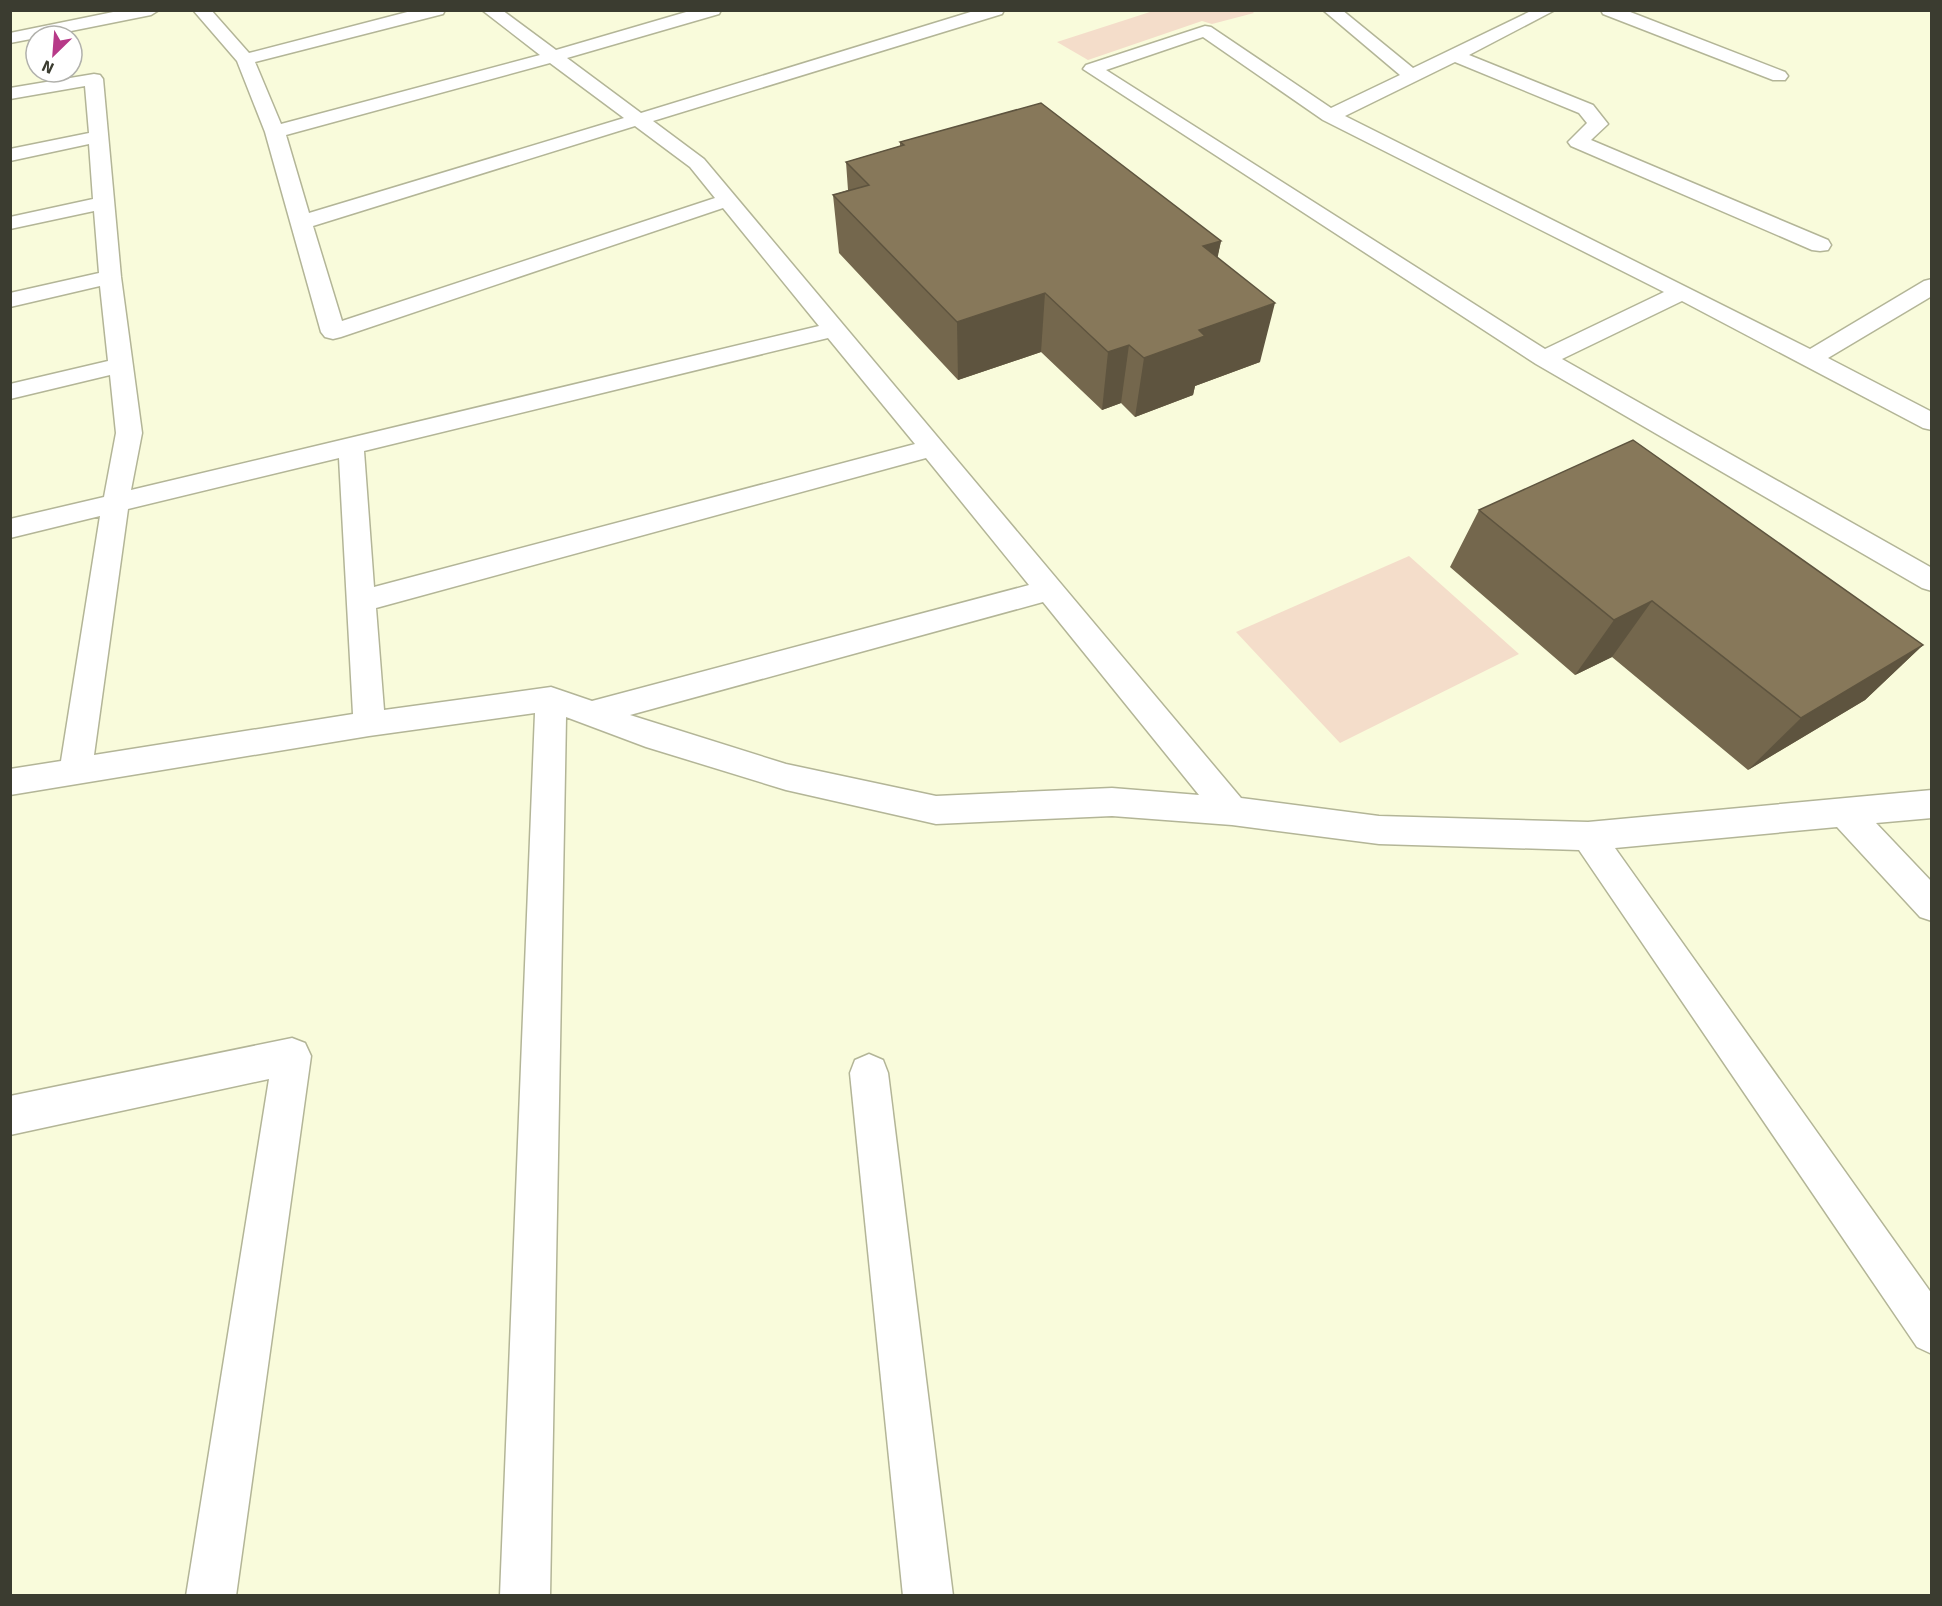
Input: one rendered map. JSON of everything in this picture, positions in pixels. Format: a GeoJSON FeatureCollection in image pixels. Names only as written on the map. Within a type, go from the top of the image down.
{"type":"FeatureCollection","features":[{"type":"Feature","properties":{"kind":"street"},"geometry":{"type":"LineString","coordinates":[[77,10],[90,24]]}},
{"type":"Feature","properties":{"kind":"street"},"geometry":{"type":"LineString","coordinates":[[10,38],[90,24],[151,10]]}},
{"type":"Feature","properties":{"kind":"street"},"geometry":{"type":"LineString","coordinates":[[201,10],[244,59],[275,132],[333,332],[728,200]]}},
{"type":"Feature","properties":{"kind":"street"},"geometry":{"type":"LineString","coordinates":[[244,59],[436,10]]}},
{"type":"Feature","properties":{"kind":"street"},"geometry":{"type":"LineString","coordinates":[[490,10],[698,163],[1232,811]]}},
{"type":"Feature","properties":{"kind":"street"},"geometry":{"type":"LineString","coordinates":[[275,132],[553,57],[713,10]]}},
{"type":"Feature","properties":{"kind":"street"},"geometry":{"type":"LineString","coordinates":[[300,223],[640,121],[996,10]]}},
{"type":"Feature","properties":{"kind":"street"},"geometry":{"type":"LineString","coordinates":[[1331,10],[1413,77]]}},
{"type":"Feature","properties":{"kind":"street"},"geometry":{"type":"LineString","coordinates":[[1330,116],[1547,10]]}},
{"type":"Feature","properties":{"kind":"street"},"geometry":{"type":"LineString","coordinates":[[1609,10],[1779,76]]}},
{"type":"Feature","properties":{"kind":"street"},"geometry":{"type":"LineString","coordinates":[[1932,422],[1682,292],[1330,116],[1205,31],[1092,69],[1544,359],[1932,581]]}},
{"type":"Feature","properties":{"kind":"street"},"geometry":{"type":"LineString","coordinates":[[1456,56],[1586,109],[1598,124],[1578,142],[1820,245]]}},
{"type":"Feature","properties":{"kind":"street"},"geometry":{"type":"LineString","coordinates":[[10,94],[94,79],[110,277],[119,366],[129,433],[116,502],[75,773]]}},
{"type":"Feature","properties":{"kind":"street"},"geometry":{"type":"LineString","coordinates":[[10,155],[100,136]]}},
{"type":"Feature","properties":{"kind":"street"},"geometry":{"type":"LineString","coordinates":[[10,223],[104,203]]}},
{"type":"Feature","properties":{"kind":"street"},"geometry":{"type":"LineString","coordinates":[[10,300],[110,277]]}},
{"type":"Feature","properties":{"kind":"street"},"geometry":{"type":"LineString","coordinates":[[1811,358],[1932,286]]}},
{"type":"Feature","properties":{"kind":"street"},"geometry":{"type":"LineString","coordinates":[[1544,359],[1682,292]]}},
{"type":"Feature","properties":{"kind":"street"},"geometry":{"type":"LineString","coordinates":[[10,529],[835,329]]}},
{"type":"Feature","properties":{"kind":"street"},"geometry":{"type":"LineString","coordinates":[[10,392],[119,366]]}},
{"type":"Feature","properties":{"kind":"street"},"geometry":{"type":"LineString","coordinates":[[351,445],[369,724]]}},
{"type":"Feature","properties":{"kind":"street"},"geometry":{"type":"LineString","coordinates":[[362,601],[933,448]]}},
{"type":"Feature","properties":{"kind":"street"},"geometry":{"type":"LineString","coordinates":[[591,714],[1050,590]]}},
{"type":"Feature","properties":{"kind":"street"},"geometry":{"type":"LineString","coordinates":[[10,782],[369,724],[551,699],[657,738],[786,777],[936,810],[1112,802],[1232,811],[1379,830],[1588,836],[1932,804]]}},
{"type":"Feature","properties":{"kind":"street"},"geometry":{"type":"LineString","coordinates":[[525,1596],[551,699]]}},
{"type":"Feature","properties":{"kind":"street"},"geometry":{"type":"LineString","coordinates":[[1844,812],[1932,906]]}},
{"type":"Feature","properties":{"kind":"street"},"geometry":{"type":"LineString","coordinates":[[1588,836],[1932,1332]]}},
{"type":"Feature","properties":{"kind":"street"},"geometry":{"type":"LineString","coordinates":[[10,1116],[292,1056],[212,1596]]}},
{"type":"Feature","properties":{"kind":"street"},"geometry":{"type":"LineString","coordinates":[[869,1073],[928,1596]]}},
{"type":"Feature","properties":{"kind":"shaded area"},"geometry":{"type":"Polygon","coordinates":[[[1251,10],[1254,13],[1212,24],[1202,21],[1088,60],[1057,42],[1153,11],[1251,10]]]}},
{"type":"Feature","properties":{"kind":"shaded area"},"geometry":{"type":"Polygon","coordinates":[[[1409,556],[1519,654],[1340,743],[1236,632],[1409,556]]]}},
{"type":"Feature","properties":{"kind":"building"},"geometry":{"type":"Polygon","coordinates":[[[1041,103],[1221,241],[1203,246],[1275,303],[1199,330],[1205,336],[1144,358],[1129,345],[1108,352],[1045,293],[957,322],[833,195],[869,185],[846,162],[904,145],[900,142],[1041,103]]]}},
{"type":"Feature","properties":{"kind":"building"},"geometry":{"type":"Polygon","coordinates":[[[1633,440],[1923,645],[1801,718],[1652,601],[1614,620],[1479,510],[1633,440]]]}}]}
